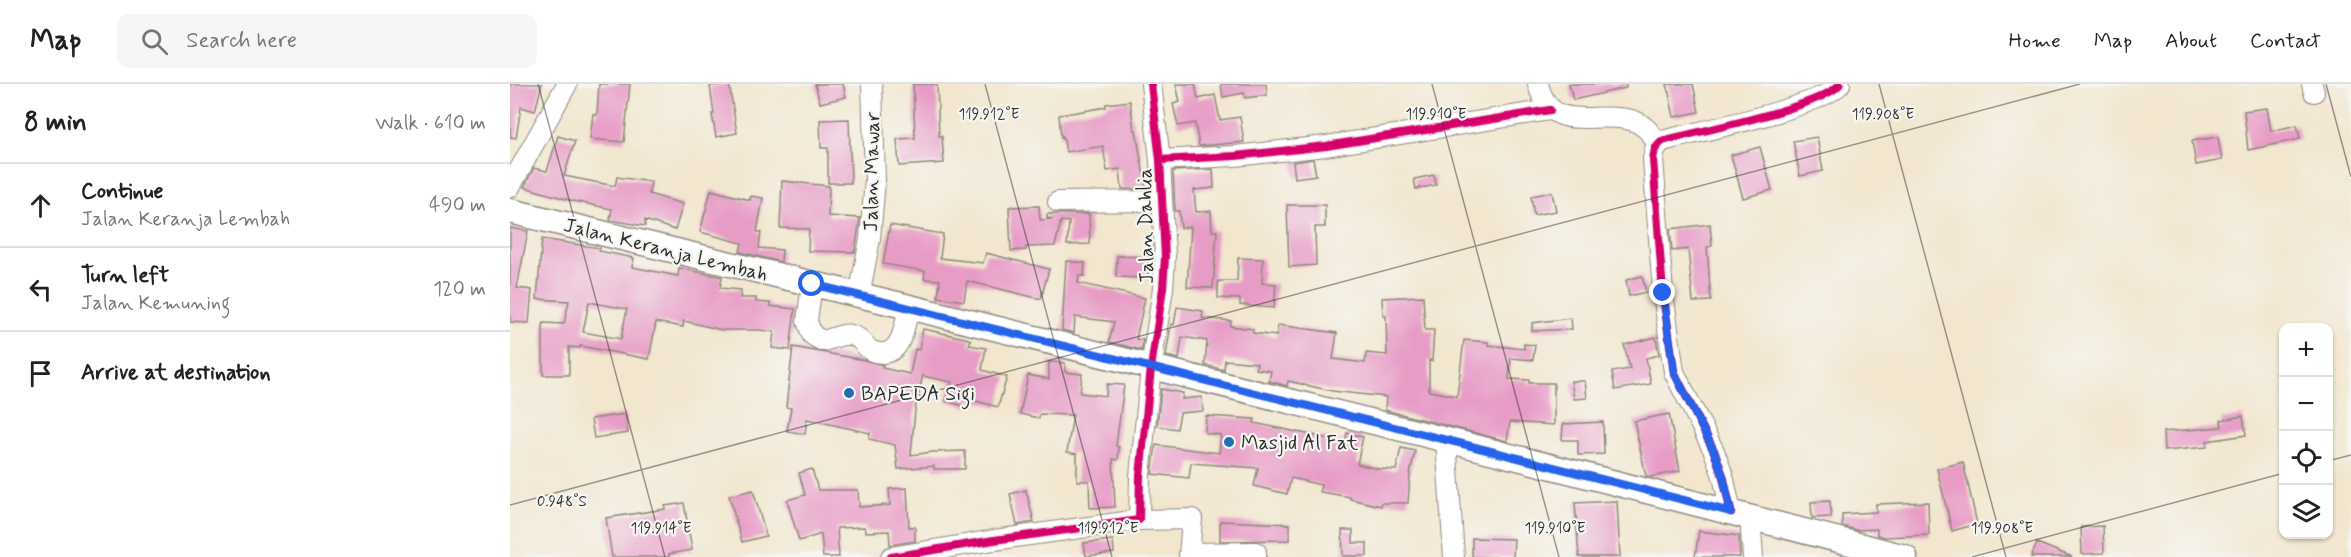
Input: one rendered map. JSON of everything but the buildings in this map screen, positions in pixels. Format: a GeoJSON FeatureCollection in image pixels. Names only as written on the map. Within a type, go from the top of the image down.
{"type":"FeatureCollection","features":[{"type":"Feature","properties":{"kind":"main road","name":"Jalan Keranja Lembah"},"geometry":{"type":"LineString","coordinates":[[510,211],[1446,440],[1905,557]]}},
{"type":"Feature","properties":{"kind":"street"},"geometry":{"type":"LineString","coordinates":[[510,187],[567,84]]}},
{"type":"Feature","properties":{"kind":"street","name":"Jalan Mawar"},"geometry":{"type":"LineString","coordinates":[[859,296],[870,239],[875,180],[872,84]]}},
{"type":"Feature","properties":{"kind":"street","name":"Jalan Dahlia"},"geometry":{"type":"LineString","coordinates":[[1139,520],[1140,476],[1165,257],[1160,160],[1151,84]]}},
{"type":"Feature","properties":{"kind":"street"},"geometry":{"type":"LineString","coordinates":[[1538,84],[1541,97],[1550,110],[1561,116],[1632,120],[1647,130],[1658,144]]}},
{"type":"Feature","properties":{"kind":"street"},"geometry":{"type":"LineString","coordinates":[[1753,557],[1740,514],[1714,451],[1680,387],[1672,362],[1653,159],[1658,144],[1662,141],[1782,110],[1829,93],[1840,84]]}},
{"type":"Feature","properties":{"kind":"street"},"geometry":{"type":"LineString","coordinates":[[1160,160],[1235,156],[1326,146],[1550,110]]}},
{"type":"Feature","properties":{"kind":"street"},"geometry":{"type":"LineString","coordinates":[[1058,202],[1161,201]]}},
{"type":"Feature","properties":{"kind":"street"},"geometry":{"type":"LineString","coordinates":[[812,284],[807,321],[812,335],[823,341],[837,336],[852,335],[858,337],[869,349],[876,352],[888,352],[898,344],[909,307]]}},
{"type":"Feature","properties":{"kind":"street"},"geometry":{"type":"LineString","coordinates":[[1446,440],[1454,557]]}},
{"type":"Feature","properties":{"kind":"street"},"geometry":{"type":"LineString","coordinates":[[891,557],[1139,520],[1192,519],[1189,555],[1256,552],[1256,557]]}},
{"type":"Feature","properties":{"kind":"cycle path"},"geometry":{"type":"LineString","coordinates":[[891,557],[1139,520],[1140,476],[1165,257],[1160,160],[1151,84]]}},
{"type":"Feature","properties":{"kind":"cycle path"},"geometry":{"type":"LineString","coordinates":[[1731,512],[1723,476],[1714,451],[1674,372],[1663,293],[1653,159],[1655,149],[1662,141],[1785,110],[1829,93],[1840,84]]}},
{"type":"Feature","properties":{"kind":"cycle path"},"geometry":{"type":"LineString","coordinates":[[1160,160],[1235,156],[1326,146],[1550,110]]}},
{"type":"Feature","properties":{"kind":"place","name":"BAPEDA Sigi"},"geometry":{"type":"Point","coordinates":[849,393]}},
{"type":"Feature","properties":{"kind":"place","name":"Masjid Al Fat"},"geometry":{"type":"Point","coordinates":[1229,442]}},
{"type":"Feature","properties":{"kind":"route"},"geometry":{"type":"LineString","coordinates":[[812,284],[1731,512],[1728,493],[1714,451],[1674,372],[1663,293]]}}]}
